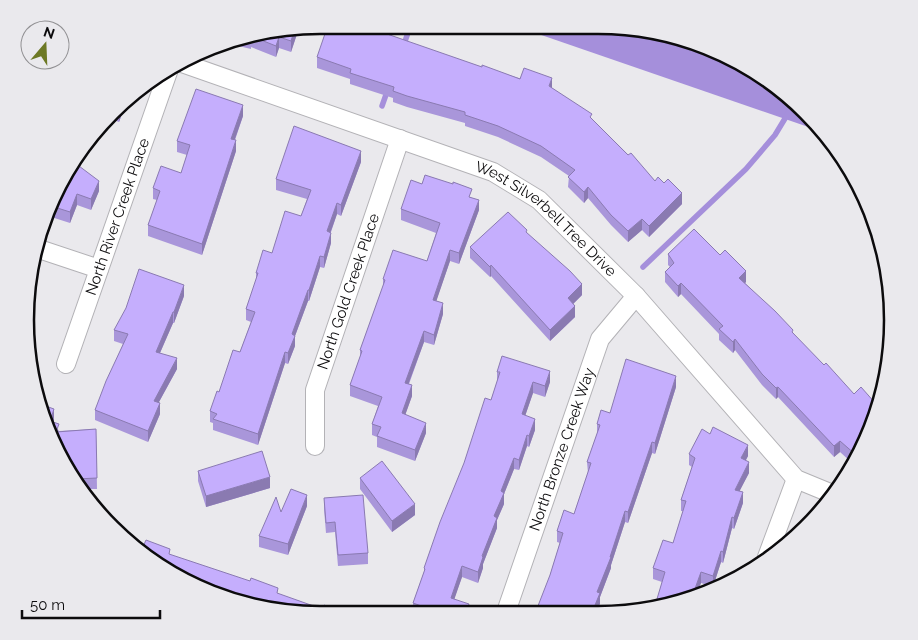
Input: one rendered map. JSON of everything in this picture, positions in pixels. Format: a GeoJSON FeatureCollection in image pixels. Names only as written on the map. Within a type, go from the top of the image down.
{"type":"FeatureCollection","features":[{"type":"Feature","properties":{"kind":"street","name":"West Silverbell Tree Drive"},"geometry":{"type":"LineString","coordinates":[[189,65],[493,172],[539,200],[636,296],[796,479],[827,492]]}},
{"type":"Feature","properties":{"kind":"street","name":"North River Creek Place"},"geometry":{"type":"LineString","coordinates":[[66,364],[165,79]]}},
{"type":"Feature","properties":{"kind":"street","name":"North Gold Creek Place"},"geometry":{"type":"LineString","coordinates":[[315,446],[315,390],[400,139]]}},
{"type":"Feature","properties":{"kind":"street"},"geometry":{"type":"LineString","coordinates":[[43,250],[99,269]]}},
{"type":"Feature","properties":{"kind":"street","name":"North Bronze Creek Way"},"geometry":{"type":"LineString","coordinates":[[508,606],[600,339],[636,296]]}},
{"type":"Feature","properties":{"kind":"street"},"geometry":{"type":"LineString","coordinates":[[770,548],[796,479]]}},
{"type":"Feature","properties":{"kind":"shaded area"},"geometry":{"type":"Polygon","coordinates":[[[538,34],[617,34],[654,39],[690,49],[725,63],[757,82],[787,105],[809,127],[538,34]]]}},
{"type":"Feature","properties":{"kind":"building"},"geometry":{"type":"Polygon","coordinates":[[[325,34],[387,34],[520,79],[524,68],[552,78],[549,86],[592,114],[590,117],[628,155],[631,153],[655,181],[658,177],[664,183],[668,179],[682,193],[649,226],[642,219],[628,231],[611,215],[588,187],[584,192],[568,177],[575,170],[541,146],[498,126],[465,115],[465,112],[393,91],[394,87],[350,73],[351,69],[317,57],[325,34]]]}},
{"type":"Feature","properties":{"kind":"building"},"geometry":{"type":"Polygon","coordinates":[[[293,35],[291,41],[279,37],[276,46],[261,40],[283,36],[293,35]]]}},
{"type":"Feature","properties":{"kind":"building"},"geometry":{"type":"Polygon","coordinates":[[[196,89],[243,105],[231,139],[236,140],[202,244],[148,225],[160,191],[153,188],[161,166],[181,173],[190,145],[177,141],[196,89]]]}},
{"type":"Feature","properties":{"kind":"building"},"geometry":{"type":"Polygon","coordinates":[[[294,126],[361,151],[341,205],[337,203],[327,231],[331,233],[324,257],[320,256],[292,334],[295,336],[288,353],[285,352],[258,434],[213,419],[217,414],[210,411],[217,391],[219,392],[233,350],[240,352],[255,312],[246,309],[258,273],[256,273],[263,250],[272,253],[285,211],[301,216],[311,190],[276,179],[294,126]]]}},
{"type":"Feature","properties":{"kind":"building"},"geometry":{"type":"Polygon","coordinates":[[[79,166],[99,181],[91,199],[77,194],[70,212],[57,208],[79,166]]]}},
{"type":"Feature","properties":{"kind":"building"},"geometry":{"type":"Polygon","coordinates":[[[425,175],[472,189],[469,197],[479,200],[459,253],[450,250],[433,300],[443,303],[434,335],[424,331],[405,383],[412,385],[402,413],[426,423],[415,450],[377,436],[381,427],[372,424],[382,397],[350,385],[393,250],[427,261],[440,223],[401,209],[411,180],[422,184],[425,175]]]}},
{"type":"Feature","properties":{"kind":"building"},"geometry":{"type":"Polygon","coordinates":[[[508,212],[527,230],[526,232],[582,284],[568,298],[575,306],[550,330],[491,265],[490,267],[470,247],[508,212]]]}},
{"type":"Feature","properties":{"kind":"building"},"geometry":{"type":"Polygon","coordinates":[[[694,229],[720,255],[725,250],[746,271],[739,278],[775,311],[793,330],[792,332],[824,365],[826,363],[854,394],[861,387],[872,400],[852,452],[840,441],[834,446],[778,387],[776,388],[762,374],[735,339],[733,342],[719,329],[723,326],[681,283],[678,286],[665,272],[674,263],[668,254],[694,229]]]}},
{"type":"Feature","properties":{"kind":"building"},"geometry":{"type":"Polygon","coordinates":[[[139,269],[184,285],[156,352],[177,358],[154,401],[160,403],[148,431],[95,410],[128,334],[114,330],[126,308],[139,269]]]}},
{"type":"Feature","properties":{"kind":"building"},"geometry":{"type":"Polygon","coordinates":[[[502,356],[550,371],[545,386],[533,382],[522,414],[535,419],[529,436],[527,435],[519,460],[514,458],[501,491],[504,493],[494,516],[497,518],[482,556],[478,572],[462,566],[451,598],[469,604],[468,606],[421,606],[413,603],[424,568],[464,463],[485,398],[491,400],[500,372],[497,372],[502,356]]]}},
{"type":"Feature","properties":{"kind":"building"},"geometry":{"type":"Polygon","coordinates":[[[626,359],[676,376],[655,443],[652,442],[628,512],[625,511],[611,557],[597,592],[600,593],[595,606],[538,606],[563,533],[557,531],[564,510],[574,514],[591,463],[587,462],[600,425],[597,424],[601,410],[610,413],[626,359]]]}},
{"type":"Feature","properties":{"kind":"building"},"geometry":{"type":"Polygon","coordinates":[[[48,407],[54,409],[51,418],[48,407]]]}},
{"type":"Feature","properties":{"kind":"building"},"geometry":{"type":"Polygon","coordinates":[[[53,422],[59,424],[56,431],[53,422]]]}},
{"type":"Feature","properties":{"kind":"building"},"geometry":{"type":"Polygon","coordinates":[[[713,427],[748,445],[741,458],[749,462],[735,490],[743,492],[734,518],[732,517],[723,552],[721,551],[713,576],[701,572],[695,589],[657,600],[665,572],[653,568],[663,540],[673,543],[686,501],[681,500],[695,458],[689,454],[702,429],[710,434],[713,427]]]}},
{"type":"Feature","properties":{"kind":"building"},"geometry":{"type":"Polygon","coordinates":[[[96,429],[97,478],[82,479],[63,447],[57,432],[96,429]]]}},
{"type":"Feature","properties":{"kind":"building"},"geometry":{"type":"Polygon","coordinates":[[[262,451],[270,477],[206,496],[198,471],[262,451]]]}},
{"type":"Feature","properties":{"kind":"building"},"geometry":{"type":"Polygon","coordinates":[[[382,461],[415,504],[392,521],[360,478],[382,461]]]}},
{"type":"Feature","properties":{"kind":"building"},"geometry":{"type":"Polygon","coordinates":[[[291,489],[307,495],[288,544],[259,536],[276,497],[281,512],[291,489]]]}},
{"type":"Feature","properties":{"kind":"building"},"geometry":{"type":"Polygon","coordinates":[[[363,495],[368,553],[338,555],[335,522],[326,523],[324,498],[363,495]]]}},
{"type":"Feature","properties":{"kind":"building"},"geometry":{"type":"Polygon","coordinates":[[[146,540],[170,549],[169,554],[250,581],[251,578],[278,588],[277,593],[314,606],[264,601],[228,591],[193,577],[144,545],[146,540]]]}},
{"type":"Feature","properties":{"kind":"waterway"},"geometry":{"type":"LineString","coordinates":[[403,47],[408,34]]}},
{"type":"Feature","properties":{"kind":"waterway"},"geometry":{"type":"LineString","coordinates":[[382,106],[388,89]]}},
{"type":"Feature","properties":{"kind":"waterway"},"geometry":{"type":"LineString","coordinates":[[643,267],[746,169],[775,135],[791,109]]}}]}
